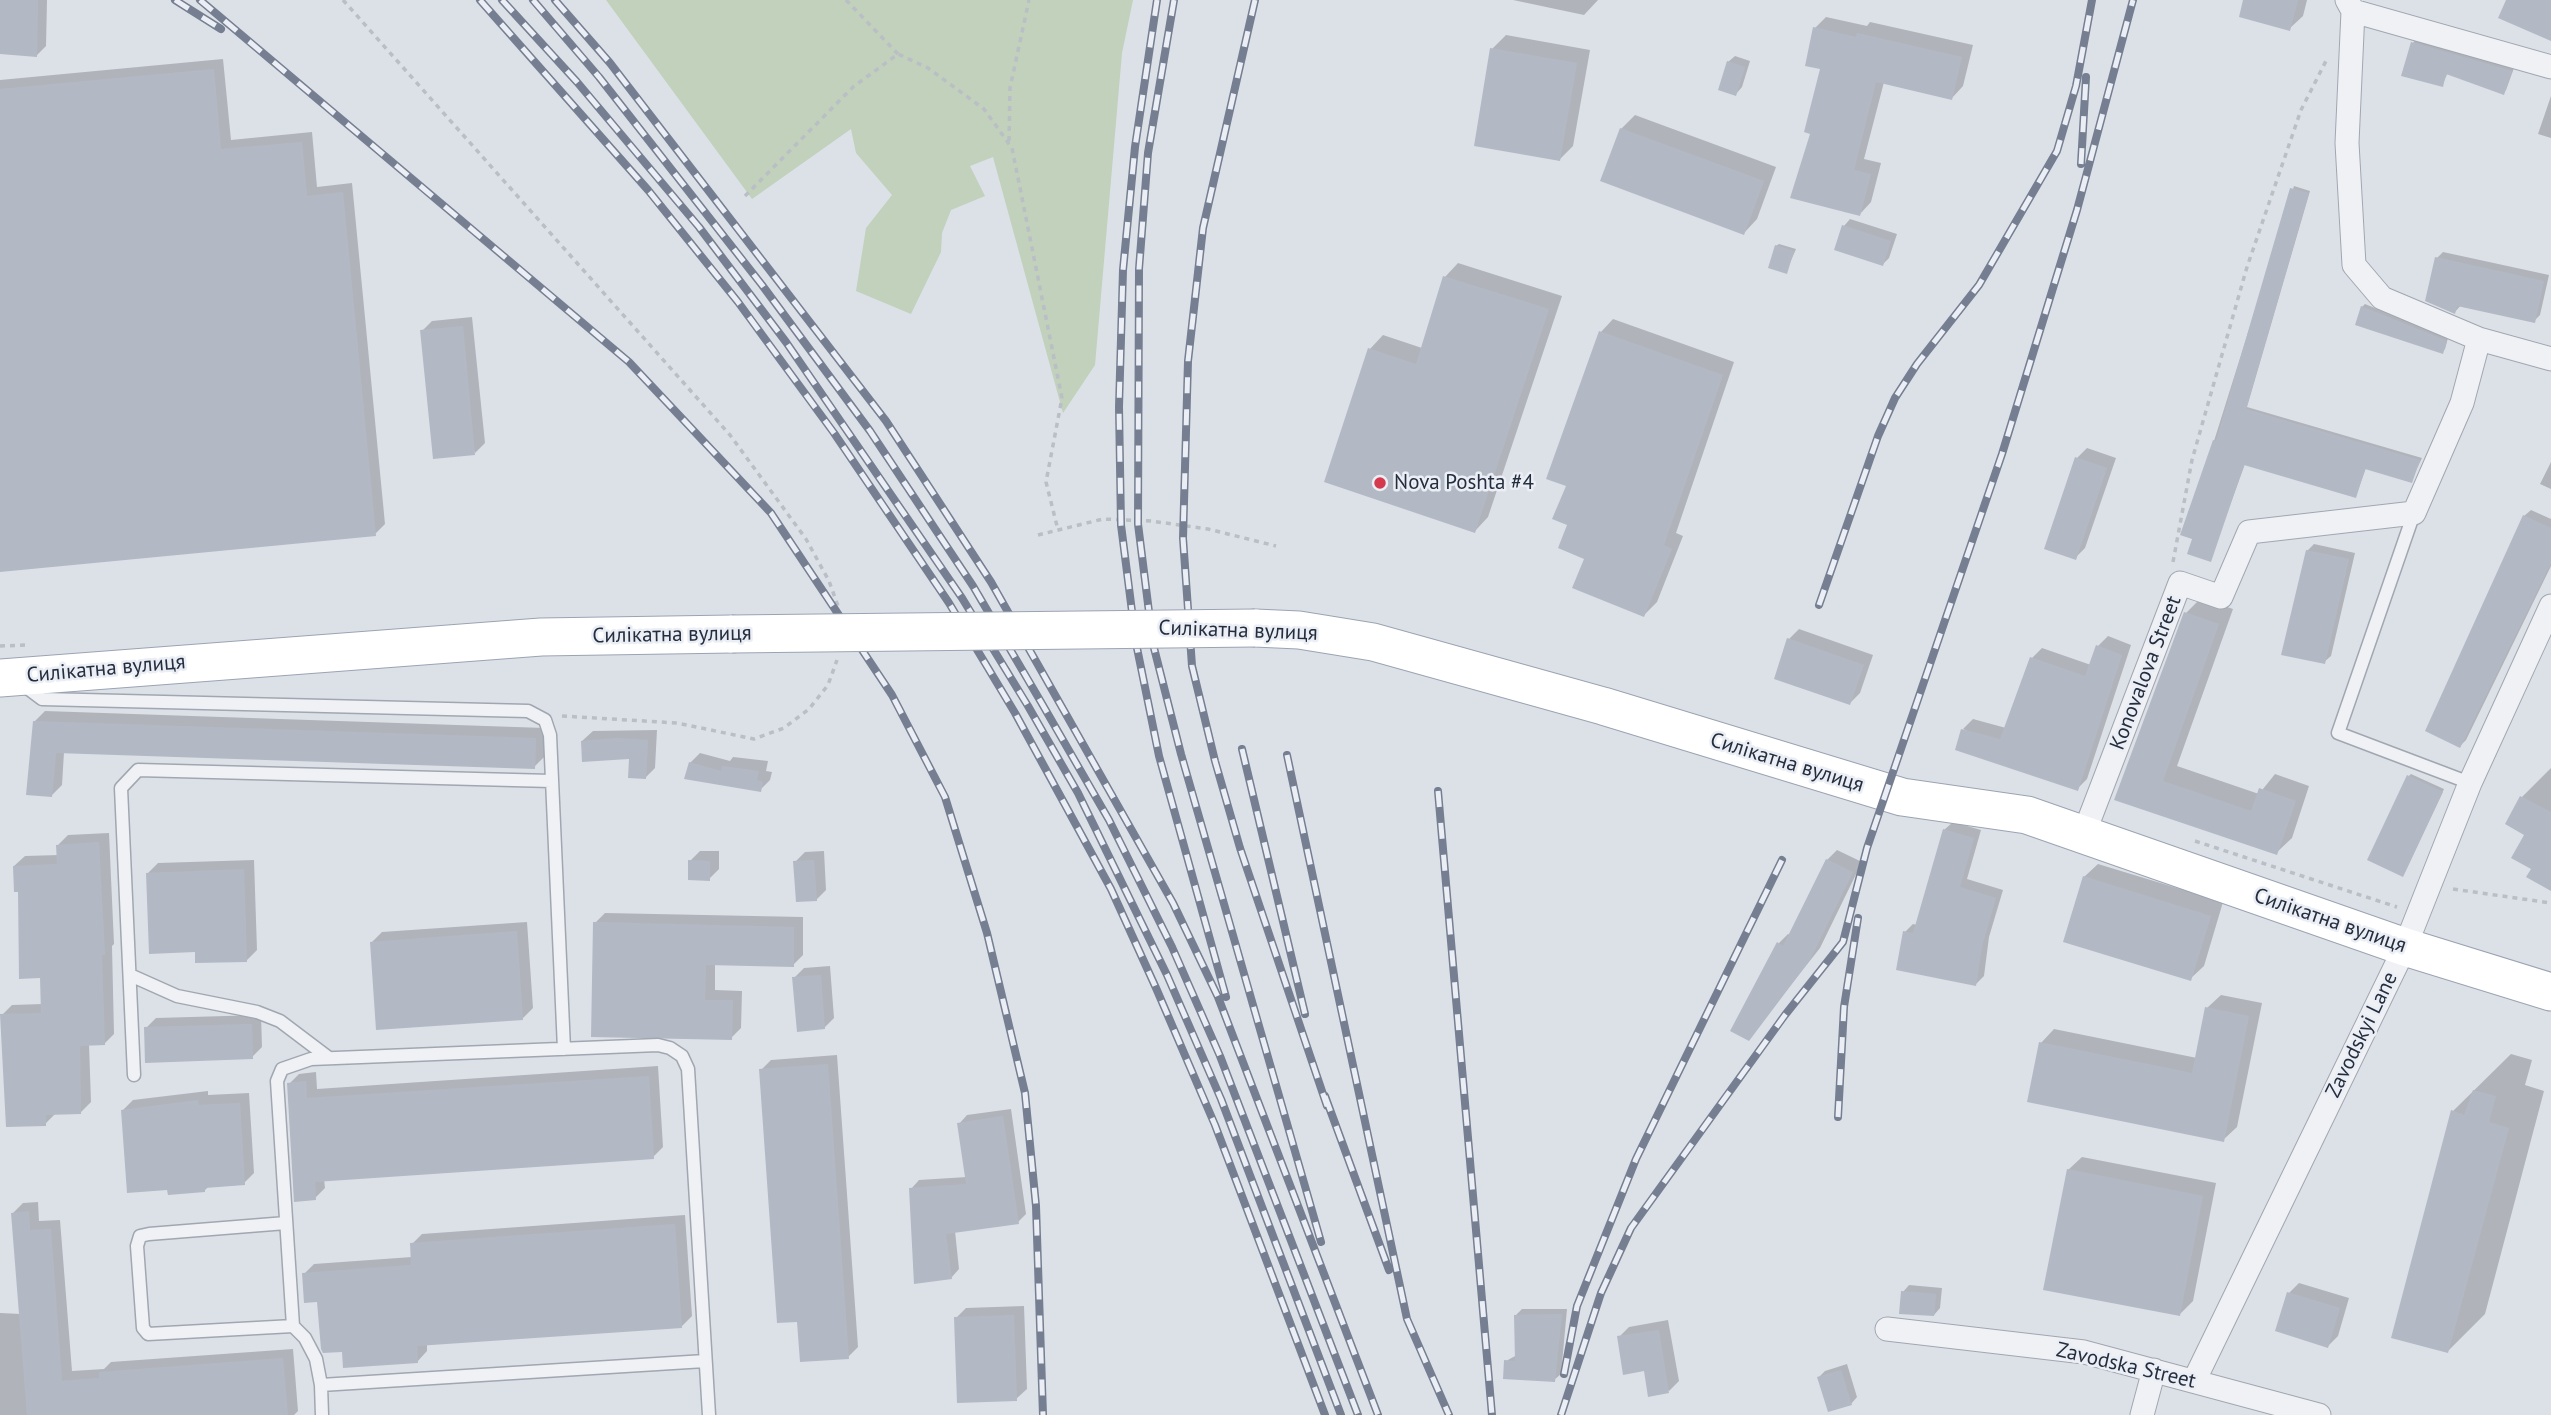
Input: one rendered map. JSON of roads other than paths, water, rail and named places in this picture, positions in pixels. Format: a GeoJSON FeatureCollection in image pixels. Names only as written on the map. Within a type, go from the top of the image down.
{"type":"FeatureCollection","features":[{"type":"Feature","properties":{"kind":"main road","name":"Силікатна вулиця"},"geometry":{"type":"LineString","coordinates":[[7,677],[541,637],[1255,628],[1333,635],[1418,653],[1899,796],[2007,810],[2405,947],[2551,992]]}},
{"type":"Feature","properties":{"kind":"street"},"geometry":{"type":"LineString","coordinates":[[2550,354],[2479,339],[2382,298],[2354,265],[2347,144],[2350,5],[2551,67]]}},
{"type":"Feature","properties":{"kind":"street"},"geometry":{"type":"LineString","coordinates":[[2414,513],[2462,403],[2479,339]]}},
{"type":"Feature","properties":{"kind":"street","name":"Konovalova Street"},"geometry":{"type":"LineString","coordinates":[[2083,836],[2180,583],[2221,597],[2249,532],[2414,513]]}},
{"type":"Feature","properties":{"kind":"street","name":"Zavodskyi Lane"},"geometry":{"type":"LineString","coordinates":[[2194,1381],[2405,947],[2470,783],[2551,606]]}},
{"type":"Feature","properties":{"kind":"street","name":"Zavodska Street"},"geometry":{"type":"LineString","coordinates":[[1887,1329],[2084,1352],[2319,1415]]}},
{"type":"Feature","properties":{"kind":"street"},"geometry":{"type":"LineString","coordinates":[[2142,1415],[2154,1370]]}},
{"type":"Feature","properties":{"kind":"lane"},"geometry":{"type":"LineString","coordinates":[[2414,513],[2337,733],[2470,783]]}},
{"type":"Feature","properties":{"kind":"lane"},"geometry":{"type":"LineString","coordinates":[[7,677],[41,699],[528,711],[545,720],[550,735],[564,1049]]}},
{"type":"Feature","properties":{"kind":"lane"},"geometry":{"type":"LineString","coordinates":[[134,1075],[121,788],[138,770],[551,781]]}},
{"type":"Feature","properties":{"kind":"lane"},"geometry":{"type":"LineString","coordinates":[[130,975],[177,996],[257,1012],[280,1021],[329,1058]]}},
{"type":"Feature","properties":{"kind":"lane"},"geometry":{"type":"LineString","coordinates":[[322,1415],[321,1385],[316,1359],[305,1338],[293,1326],[277,1081],[282,1069],[296,1062],[329,1058],[657,1045],[670,1048],[682,1056],[688,1069],[709,1415]]}},
{"type":"Feature","properties":{"kind":"lane"},"geometry":{"type":"LineString","coordinates":[[286,1223],[149,1234],[141,1236],[137,1245],[143,1328],[148,1334],[293,1326]]}},
{"type":"Feature","properties":{"kind":"lane"},"geometry":{"type":"LineString","coordinates":[[321,1385],[705,1361]]}},
{"type":"Feature","properties":{"kind":"railway"},"geometry":{"type":"LineString","coordinates":[[175,0],[221,29]]}},
{"type":"Feature","properties":{"kind":"railway"},"geometry":{"type":"LineString","coordinates":[[200,0],[629,362],[771,513],[892,695],[945,797],[987,933],[1025,1093],[1036,1206],[1043,1415]]}},
{"type":"Feature","properties":{"kind":"railway"},"geometry":{"type":"LineString","coordinates":[[480,0],[648,190],[738,302],[834,433],[949,603],[1015,713],[1111,889],[1156,988],[1215,1125],[1325,1415]]}},
{"type":"Feature","properties":{"kind":"railway"},"geometry":{"type":"LineString","coordinates":[[502,0],[577,82],[699,227],[786,342],[962,598],[1028,706],[1078,793],[1167,975],[1221,1099],[1341,1415]]}},
{"type":"Feature","properties":{"kind":"railway"},"geometry":{"type":"LineString","coordinates":[[533,0],[599,77],[762,285],[870,431],[973,586],[1041,702],[1109,820],[1172,947],[1220,1056],[1358,1415]]}},
{"type":"Feature","properties":{"kind":"railway"},"geometry":{"type":"LineString","coordinates":[[555,0],[610,63],[886,421],[991,582],[1173,903],[1218,997],[1378,1415]]}},
{"type":"Feature","properties":{"kind":"railway"},"geometry":{"type":"LineString","coordinates":[[1157,0],[1135,147],[1123,270],[1119,407],[1121,525],[1136,643],[1159,756],[1226,997]]}},
{"type":"Feature","properties":{"kind":"railway"},"geometry":{"type":"LineString","coordinates":[[1174,0],[1148,153],[1139,269],[1138,524],[1153,644],[1181,754],[1321,1242]]}},
{"type":"Feature","properties":{"kind":"railway"},"geometry":{"type":"LineString","coordinates":[[1255,0],[1203,228],[1188,361],[1183,538],[1192,666],[1215,761],[1240,848],[1327,1106]]}},
{"type":"Feature","properties":{"kind":"railway"},"geometry":{"type":"LineString","coordinates":[[1819,605],[1878,436],[1895,398],[1917,364],[1979,285],[2057,151],[2076,86],[2092,0]]}},
{"type":"Feature","properties":{"kind":"railway"},"geometry":{"type":"LineString","coordinates":[[1561,1415],[1601,1293],[1631,1228],[1785,1015],[1843,942],[1867,848],[2002,454],[2077,210],[2133,0]]}},
{"type":"Feature","properties":{"kind":"railway"},"geometry":{"type":"LineString","coordinates":[[2081,164],[2086,77]]}},
{"type":"Feature","properties":{"kind":"railway"},"geometry":{"type":"LineString","coordinates":[[1242,749],[1305,1014]]}},
{"type":"Feature","properties":{"kind":"railway"},"geometry":{"type":"LineString","coordinates":[[1287,755],[1407,1319],[1449,1415]]}},
{"type":"Feature","properties":{"kind":"railway"},"geometry":{"type":"LineString","coordinates":[[1438,791],[1492,1415]]}},
{"type":"Feature","properties":{"kind":"railway"},"geometry":{"type":"LineString","coordinates":[[1564,1374],[1577,1306],[1636,1159],[1782,860]]}},
{"type":"Feature","properties":{"kind":"railway"},"geometry":{"type":"LineString","coordinates":[[1838,1117],[1844,1007],[1858,918]]}},
{"type":"Feature","properties":{"kind":"railway"},"geometry":{"type":"LineString","coordinates":[[1325,1096],[1389,1270]]}},
{"type":"Feature","properties":{"kind":"place","name":"Nova Poshta #4"},"geometry":{"type":"Point","coordinates":[1380,483]}}]}
